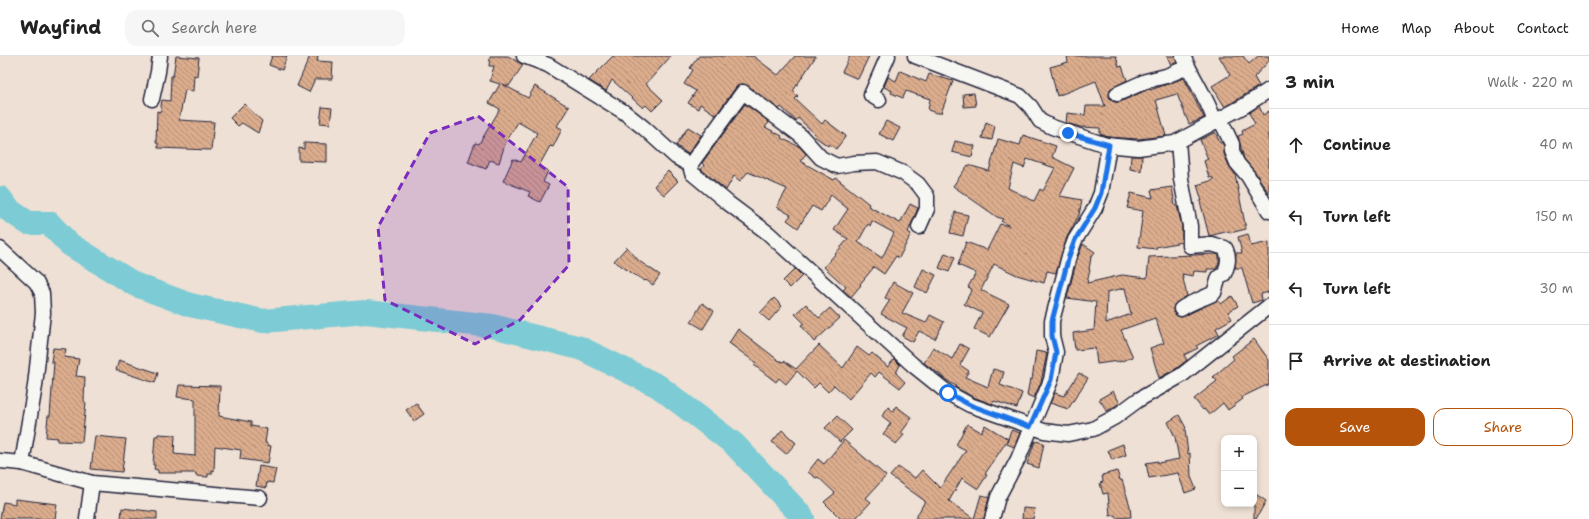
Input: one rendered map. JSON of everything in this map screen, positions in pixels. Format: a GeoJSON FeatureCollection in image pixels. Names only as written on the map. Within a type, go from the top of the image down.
{"type":"FeatureCollection","features":[{"type":"Feature","properties":{"kind":"street"},"geometry":{"type":"LineString","coordinates":[[152,99],[160,56]]}},
{"type":"Feature","properties":{"kind":"street"},"geometry":{"type":"LineString","coordinates":[[524,56],[548,65],[624,112],[676,157],[690,165],[692,173],[728,203],[768,232],[913,365],[948,393],[970,405],[1030,427],[1044,431],[1068,434],[1093,429],[1115,417],[1138,400],[1182,375],[1269,306]]}},
{"type":"Feature","properties":{"kind":"street"},"geometry":{"type":"LineString","coordinates":[[879,100],[871,95],[888,56]]}},
{"type":"Feature","properties":{"kind":"street"},"geometry":{"type":"LineString","coordinates":[[915,56],[1020,96],[1040,121],[1068,133],[1109,145],[1138,148],[1174,143],[1269,90]]}},
{"type":"Feature","properties":{"kind":"street"},"geometry":{"type":"LineString","coordinates":[[1117,94],[1146,82],[1166,76],[1185,61],[1217,120],[1232,144],[1232,151],[1237,163],[1248,176],[1269,210]]}},
{"type":"Feature","properties":{"kind":"street"},"geometry":{"type":"LineString","coordinates":[[690,165],[743,92],[801,136],[821,158],[837,166],[854,163],[877,162],[903,172],[918,184],[927,196],[927,209],[919,227]]}},
{"type":"Feature","properties":{"kind":"street"},"geometry":{"type":"LineString","coordinates":[[1178,141],[1181,179],[1190,226],[1190,246],[1212,244],[1225,248],[1228,253],[1228,264],[1224,274],[1219,277],[1214,293],[1180,309]]}},
{"type":"Feature","properties":{"kind":"street"},"geometry":{"type":"LineString","coordinates":[[992,519],[998,497],[1018,459],[1030,427],[1051,380],[1056,352],[1052,336],[1052,321],[1069,256],[1075,240],[1095,208],[1101,193],[1109,145]]}},
{"type":"Feature","properties":{"kind":"street"},"geometry":{"type":"LineString","coordinates":[[0,249],[36,282],[42,293],[43,314],[35,386],[22,463]]}},
{"type":"Feature","properties":{"kind":"street"},"geometry":{"type":"LineString","coordinates":[[0,461],[22,463],[92,483],[260,498]]}},
{"type":"Feature","properties":{"kind":"street"},"geometry":{"type":"LineString","coordinates":[[87,519],[92,483]]}},
{"type":"Feature","properties":{"kind":"highlighted area"},"geometry":{"type":"Polygon","coordinates":[[[478,116],[568,187],[569,265],[520,320],[475,344],[385,300],[378,227],[430,133],[478,116]]]}},
{"type":"Feature","properties":{"kind":"building"},"geometry":{"type":"Polygon","coordinates":[[[176,56],[199,58],[197,76],[194,75],[193,91],[185,90],[179,120],[214,122],[211,150],[158,148],[158,143],[156,143],[157,111],[160,112],[162,100],[170,101],[171,76],[173,76],[176,56]]]}},
{"type":"Feature","properties":{"kind":"building"},"geometry":{"type":"Polygon","coordinates":[[[272,56],[287,56],[282,70],[269,65],[272,56]]]}},
{"type":"Feature","properties":{"kind":"building"},"geometry":{"type":"Polygon","coordinates":[[[310,56],[318,56],[317,61],[333,62],[332,79],[315,79],[309,92],[297,86],[310,56]]]}},
{"type":"Feature","properties":{"kind":"building"},"geometry":{"type":"Polygon","coordinates":[[[490,56],[508,56],[523,65],[509,86],[502,84],[528,98],[535,86],[569,107],[557,126],[562,129],[553,147],[550,146],[539,166],[548,171],[543,182],[549,185],[540,202],[528,196],[530,192],[503,181],[513,159],[521,162],[537,133],[518,122],[505,144],[499,163],[490,160],[486,169],[468,162],[475,143],[479,144],[500,109],[489,103],[500,84],[490,81],[494,66],[489,66],[490,56]]]}},
{"type":"Feature","properties":{"kind":"building"},"geometry":{"type":"Polygon","coordinates":[[[613,56],[671,56],[646,84],[663,100],[652,111],[646,105],[643,108],[612,80],[606,91],[589,80],[613,56]]]}},
{"type":"Feature","properties":{"kind":"building"},"geometry":{"type":"Polygon","coordinates":[[[699,56],[753,56],[778,75],[795,56],[816,56],[793,91],[798,96],[795,99],[822,124],[825,120],[846,136],[836,149],[829,144],[828,146],[814,136],[815,134],[798,118],[796,121],[781,107],[779,109],[744,84],[740,84],[736,87],[716,115],[700,104],[698,109],[688,103],[696,91],[684,84],[693,70],[690,68],[699,56]]]}},
{"type":"Feature","properties":{"kind":"building"},"geometry":{"type":"Polygon","coordinates":[[[850,56],[869,56],[858,79],[842,72],[850,56]]]}},
{"type":"Feature","properties":{"kind":"building"},"geometry":{"type":"Polygon","coordinates":[[[1067,56],[1116,56],[1119,67],[1122,66],[1127,80],[1110,89],[1109,97],[1112,101],[1116,102],[1120,102],[1149,89],[1150,90],[1184,78],[1204,118],[1189,124],[1177,94],[1156,100],[1166,136],[1138,139],[1108,137],[1100,134],[1100,128],[1080,127],[1066,123],[1067,113],[1085,115],[1086,106],[1105,106],[1096,81],[1057,96],[1050,67],[1068,62],[1067,56]]]}},
{"type":"Feature","properties":{"kind":"building"},"geometry":{"type":"Polygon","coordinates":[[[1167,56],[1175,56],[1177,62],[1171,65],[1167,56]]]}},
{"type":"Feature","properties":{"kind":"building"},"geometry":{"type":"Polygon","coordinates":[[[1219,56],[1243,56],[1249,64],[1258,56],[1269,56],[1269,61],[1254,77],[1259,86],[1225,107],[1212,86],[1230,75],[1219,56]]]}},
{"type":"Feature","properties":{"kind":"building"},"geometry":{"type":"Polygon","coordinates":[[[900,71],[926,82],[929,74],[953,81],[941,113],[928,110],[930,99],[906,91],[903,98],[891,93],[892,91],[884,87],[888,77],[896,81],[900,71]]]}},
{"type":"Feature","properties":{"kind":"building"},"geometry":{"type":"Polygon","coordinates":[[[974,93],[976,106],[964,107],[963,94],[974,93]]]}},
{"type":"Feature","properties":{"kind":"building"},"geometry":{"type":"Polygon","coordinates":[[[244,104],[262,121],[258,133],[242,123],[238,126],[230,118],[244,104]]]}},
{"type":"Feature","properties":{"kind":"building"},"geometry":{"type":"Polygon","coordinates":[[[745,104],[768,121],[769,123],[765,127],[782,136],[781,138],[800,147],[806,154],[800,161],[834,180],[836,178],[869,204],[868,206],[900,223],[910,204],[918,208],[908,232],[911,234],[899,258],[896,256],[884,274],[874,267],[851,297],[843,290],[846,287],[824,267],[848,239],[834,230],[848,209],[831,195],[821,211],[812,206],[798,228],[787,220],[791,215],[777,207],[787,189],[748,172],[740,181],[734,176],[726,190],[701,169],[704,165],[702,163],[745,104]],[[872,221],[870,226],[868,224],[858,242],[882,258],[894,233],[872,221]]]}},
{"type":"Feature","properties":{"kind":"building"},"geometry":{"type":"Polygon","coordinates":[[[1259,106],[1263,115],[1269,111],[1269,194],[1255,172],[1244,159],[1238,136],[1243,134],[1242,131],[1255,124],[1249,113],[1259,106]]]}},
{"type":"Feature","properties":{"kind":"building"},"geometry":{"type":"Polygon","coordinates":[[[322,107],[332,108],[330,124],[320,123],[322,107]]]}},
{"type":"Feature","properties":{"kind":"building"},"geometry":{"type":"Polygon","coordinates":[[[886,121],[900,128],[893,141],[879,134],[886,121]]]}},
{"type":"Feature","properties":{"kind":"building"},"geometry":{"type":"Polygon","coordinates":[[[986,122],[995,126],[992,140],[982,138],[986,122]]]}},
{"type":"Feature","properties":{"kind":"building"},"geometry":{"type":"Polygon","coordinates":[[[688,127],[701,135],[688,154],[676,145],[688,127]]]}},
{"type":"Feature","properties":{"kind":"building"},"geometry":{"type":"Polygon","coordinates":[[[1215,132],[1220,143],[1222,142],[1224,146],[1224,154],[1229,166],[1235,174],[1246,229],[1209,236],[1200,201],[1202,201],[1197,185],[1213,180],[1213,178],[1209,177],[1204,161],[1208,159],[1200,140],[1215,132]]]}},
{"type":"Feature","properties":{"kind":"building"},"geometry":{"type":"Polygon","coordinates":[[[1023,135],[1056,146],[1052,157],[1074,168],[1060,196],[1082,200],[1079,215],[1067,237],[1056,273],[1047,271],[1044,283],[1017,275],[994,264],[981,290],[1009,304],[990,337],[974,329],[982,313],[964,304],[972,289],[968,287],[976,273],[958,265],[966,242],[987,250],[1000,224],[1009,226],[1001,221],[1003,219],[997,217],[953,186],[968,165],[989,171],[998,139],[1020,145],[1023,135]],[[1027,159],[1024,168],[1014,164],[1008,188],[1034,201],[1040,189],[1043,191],[1055,168],[1027,159]]]}},
{"type":"Feature","properties":{"kind":"building"},"geometry":{"type":"Polygon","coordinates":[[[955,141],[975,146],[972,157],[952,152],[955,141]]]}},
{"type":"Feature","properties":{"kind":"building"},"geometry":{"type":"Polygon","coordinates":[[[304,143],[327,144],[327,162],[299,161],[299,148],[304,149],[304,143]]]}},
{"type":"Feature","properties":{"kind":"building"},"geometry":{"type":"Polygon","coordinates":[[[1131,156],[1142,156],[1141,171],[1130,169],[1131,156]]]}},
{"type":"Feature","properties":{"kind":"building"},"geometry":{"type":"Polygon","coordinates":[[[668,171],[678,181],[664,195],[654,186],[668,171]]]}},
{"type":"Feature","properties":{"kind":"building"},"geometry":{"type":"Polygon","coordinates":[[[1172,187],[1175,206],[1177,206],[1182,227],[1182,242],[1156,247],[1156,249],[1138,247],[1143,211],[1127,208],[1131,193],[1153,198],[1151,190],[1172,187]]]}},
{"type":"Feature","properties":{"kind":"building"},"geometry":{"type":"Polygon","coordinates":[[[955,212],[968,215],[963,236],[950,233],[955,212]]]}},
{"type":"Feature","properties":{"kind":"building"},"geometry":{"type":"Polygon","coordinates":[[[1248,234],[1251,246],[1269,242],[1269,292],[1261,294],[1262,300],[1252,303],[1242,268],[1235,268],[1236,253],[1242,253],[1238,237],[1248,234]]]}},
{"type":"Feature","properties":{"kind":"building"},"geometry":{"type":"Polygon","coordinates":[[[1083,244],[1095,252],[1091,257],[1087,283],[1122,275],[1147,278],[1149,257],[1219,255],[1219,262],[1216,269],[1207,269],[1207,272],[1194,271],[1193,276],[1182,274],[1187,296],[1174,305],[1174,313],[1177,316],[1182,317],[1218,300],[1221,304],[1232,296],[1238,306],[1228,312],[1232,319],[1216,328],[1219,334],[1196,346],[1198,348],[1184,355],[1187,360],[1177,368],[1159,378],[1150,348],[1164,343],[1155,318],[1121,330],[1133,357],[1119,362],[1097,364],[1095,348],[1075,350],[1073,333],[1094,330],[1096,302],[1067,298],[1077,259],[1083,244]],[[1125,288],[1107,292],[1106,323],[1131,314],[1125,288]]]}},
{"type":"Feature","properties":{"kind":"building"},"geometry":{"type":"Polygon","coordinates":[[[627,247],[639,261],[660,275],[653,285],[614,261],[627,247]]]}},
{"type":"Feature","properties":{"kind":"building"},"geometry":{"type":"Polygon","coordinates":[[[945,253],[955,257],[949,272],[939,268],[945,253]]]}},
{"type":"Feature","properties":{"kind":"building"},"geometry":{"type":"Polygon","coordinates":[[[795,269],[802,276],[790,288],[783,281],[795,269]]]}},
{"type":"Feature","properties":{"kind":"building"},"geometry":{"type":"Polygon","coordinates":[[[923,269],[936,275],[927,293],[915,287],[923,269]]]}},
{"type":"Feature","properties":{"kind":"building"},"geometry":{"type":"Polygon","coordinates":[[[893,282],[913,293],[902,313],[926,323],[930,315],[944,322],[935,339],[919,331],[913,342],[902,336],[907,328],[881,314],[890,300],[885,298],[893,282]]]}},
{"type":"Feature","properties":{"kind":"building"},"geometry":{"type":"Polygon","coordinates":[[[774,298],[782,306],[769,321],[760,313],[774,298]]]}},
{"type":"Feature","properties":{"kind":"building"},"geometry":{"type":"Polygon","coordinates":[[[702,303],[714,311],[703,329],[691,322],[702,303]]]}},
{"type":"Feature","properties":{"kind":"building"},"geometry":{"type":"Polygon","coordinates":[[[806,304],[819,318],[830,308],[840,318],[814,342],[801,325],[804,323],[795,314],[806,304]]]}},
{"type":"Feature","properties":{"kind":"building"},"geometry":{"type":"Polygon","coordinates":[[[738,329],[778,360],[784,361],[796,369],[819,345],[843,368],[857,347],[869,356],[872,353],[888,367],[894,359],[900,365],[896,373],[905,382],[900,388],[879,372],[875,377],[871,373],[849,399],[834,385],[828,392],[819,383],[814,388],[797,371],[786,384],[779,378],[776,382],[754,365],[756,363],[729,343],[738,329]]]}},
{"type":"Feature","properties":{"kind":"building"},"geometry":{"type":"Polygon","coordinates":[[[1254,339],[1269,360],[1269,384],[1242,397],[1243,399],[1228,410],[1223,403],[1209,415],[1194,399],[1217,381],[1213,377],[1234,359],[1232,356],[1254,339]]]}},
{"type":"Feature","properties":{"kind":"building"},"geometry":{"type":"Polygon","coordinates":[[[960,344],[969,349],[960,365],[969,371],[965,377],[988,387],[993,369],[1004,372],[1000,385],[1022,393],[1017,408],[994,401],[992,404],[973,397],[955,387],[956,386],[924,363],[933,347],[952,359],[960,344]]]}},
{"type":"Feature","properties":{"kind":"building"},"geometry":{"type":"Polygon","coordinates":[[[53,348],[66,349],[64,357],[79,359],[76,376],[85,377],[84,401],[86,403],[82,442],[57,441],[58,438],[46,437],[48,416],[50,416],[54,362],[51,362],[53,348]]]}},
{"type":"Feature","properties":{"kind":"building"},"geometry":{"type":"Polygon","coordinates":[[[1036,351],[1047,353],[1041,382],[1034,398],[1027,395],[1030,379],[1032,380],[1036,351]]]}},
{"type":"Feature","properties":{"kind":"building"},"geometry":{"type":"Polygon","coordinates":[[[119,360],[158,373],[155,383],[116,370],[119,360]]]}},
{"type":"Feature","properties":{"kind":"building"},"geometry":{"type":"Polygon","coordinates":[[[1079,373],[1088,378],[1068,409],[1050,403],[1055,393],[1064,396],[1079,373]]]}},
{"type":"Feature","properties":{"kind":"building"},"geometry":{"type":"Polygon","coordinates":[[[179,385],[220,386],[219,416],[251,422],[251,426],[267,429],[265,443],[271,446],[268,463],[240,459],[241,450],[215,446],[214,471],[212,470],[212,474],[208,474],[208,477],[196,476],[196,473],[158,473],[158,470],[154,469],[155,465],[153,465],[155,436],[158,436],[158,434],[175,435],[174,454],[195,456],[195,399],[177,397],[179,385]]]}},
{"type":"Feature","properties":{"kind":"building"},"geometry":{"type":"Polygon","coordinates":[[[1113,391],[1120,403],[1107,411],[1099,399],[1113,391]]]}},
{"type":"Feature","properties":{"kind":"building"},"geometry":{"type":"Polygon","coordinates":[[[416,403],[424,414],[414,421],[406,410],[416,403]]]}},
{"type":"Feature","properties":{"kind":"building"},"geometry":{"type":"Polygon","coordinates":[[[896,406],[912,418],[901,433],[904,435],[896,444],[883,434],[891,423],[882,416],[888,407],[893,411],[896,406]]]}},
{"type":"Feature","properties":{"kind":"building"},"geometry":{"type":"Polygon","coordinates":[[[1179,415],[1186,428],[1188,454],[1190,453],[1191,477],[1196,489],[1185,493],[1178,473],[1149,478],[1146,463],[1158,461],[1158,463],[1179,459],[1175,437],[1168,422],[1179,415]]]}},
{"type":"Feature","properties":{"kind":"building"},"geometry":{"type":"Polygon","coordinates":[[[837,416],[852,430],[840,442],[825,428],[837,416]]]}},
{"type":"Feature","properties":{"kind":"building"},"geometry":{"type":"Polygon","coordinates":[[[967,424],[981,432],[985,425],[1008,439],[985,474],[987,475],[978,489],[962,478],[949,501],[974,519],[915,519],[925,501],[890,476],[898,467],[915,478],[922,470],[940,488],[966,450],[956,445],[967,424]]]}},
{"type":"Feature","properties":{"kind":"building"},"geometry":{"type":"Polygon","coordinates":[[[782,430],[796,443],[786,454],[772,442],[782,430]]]}},
{"type":"Feature","properties":{"kind":"building"},"geometry":{"type":"Polygon","coordinates":[[[1011,430],[1020,433],[1014,447],[1007,444],[1011,430]]]}},
{"type":"Feature","properties":{"kind":"building"},"geometry":{"type":"Polygon","coordinates":[[[95,436],[126,439],[122,472],[91,469],[95,436]]]}},
{"type":"Feature","properties":{"kind":"building"},"geometry":{"type":"Polygon","coordinates":[[[844,440],[886,476],[866,498],[871,502],[855,519],[841,519],[824,502],[835,493],[818,477],[816,478],[808,472],[818,459],[824,464],[844,440]]]}},
{"type":"Feature","properties":{"kind":"building"},"geometry":{"type":"Polygon","coordinates":[[[1035,441],[1044,443],[1039,468],[1027,464],[1035,441]]]}},
{"type":"Feature","properties":{"kind":"building"},"geometry":{"type":"Polygon","coordinates":[[[1123,444],[1126,455],[1112,460],[1108,450],[1123,444]]]}},
{"type":"Feature","properties":{"kind":"building"},"geometry":{"type":"Polygon","coordinates":[[[259,466],[276,469],[273,483],[267,482],[266,488],[256,486],[259,466]]]}},
{"type":"Feature","properties":{"kind":"building"},"geometry":{"type":"Polygon","coordinates":[[[1117,471],[1120,480],[1122,480],[1130,506],[1131,517],[1116,518],[1115,515],[1110,516],[1108,493],[1103,494],[1100,483],[1103,482],[1102,475],[1117,471]]]}},
{"type":"Feature","properties":{"kind":"building"},"geometry":{"type":"Polygon","coordinates":[[[981,495],[989,497],[984,519],[974,519],[981,495]]]}},
{"type":"Feature","properties":{"kind":"building"},"geometry":{"type":"Polygon","coordinates":[[[1257,495],[1266,501],[1256,519],[1254,519],[1254,507],[1257,507],[1257,495]]]}},
{"type":"Feature","properties":{"kind":"building"},"geometry":{"type":"Polygon","coordinates":[[[15,499],[57,504],[55,519],[0,519],[3,502],[15,504],[15,499]]]}},
{"type":"Feature","properties":{"kind":"building"},"geometry":{"type":"Polygon","coordinates":[[[122,508],[157,512],[157,519],[121,519],[122,508]]]}},
{"type":"Feature","properties":{"kind":"building"},"geometry":{"type":"Polygon","coordinates":[[[1023,508],[1035,509],[1033,519],[1022,519],[1023,508]]]}},
{"type":"Feature","properties":{"kind":"waterway"},"geometry":{"type":"LineString","coordinates":[[0,198],[9,210],[28,223],[49,223],[69,244],[136,285],[190,305],[263,321],[366,312],[492,326],[580,348],[658,386],[734,444],[803,519]]}},
{"type":"Feature","properties":{"kind":"route"},"geometry":{"type":"LineString","coordinates":[[948,393],[970,405],[1030,427],[1051,380],[1056,352],[1052,336],[1052,321],[1069,256],[1075,240],[1095,208],[1101,193],[1108,153],[1109,145],[1068,133]]}}]}
